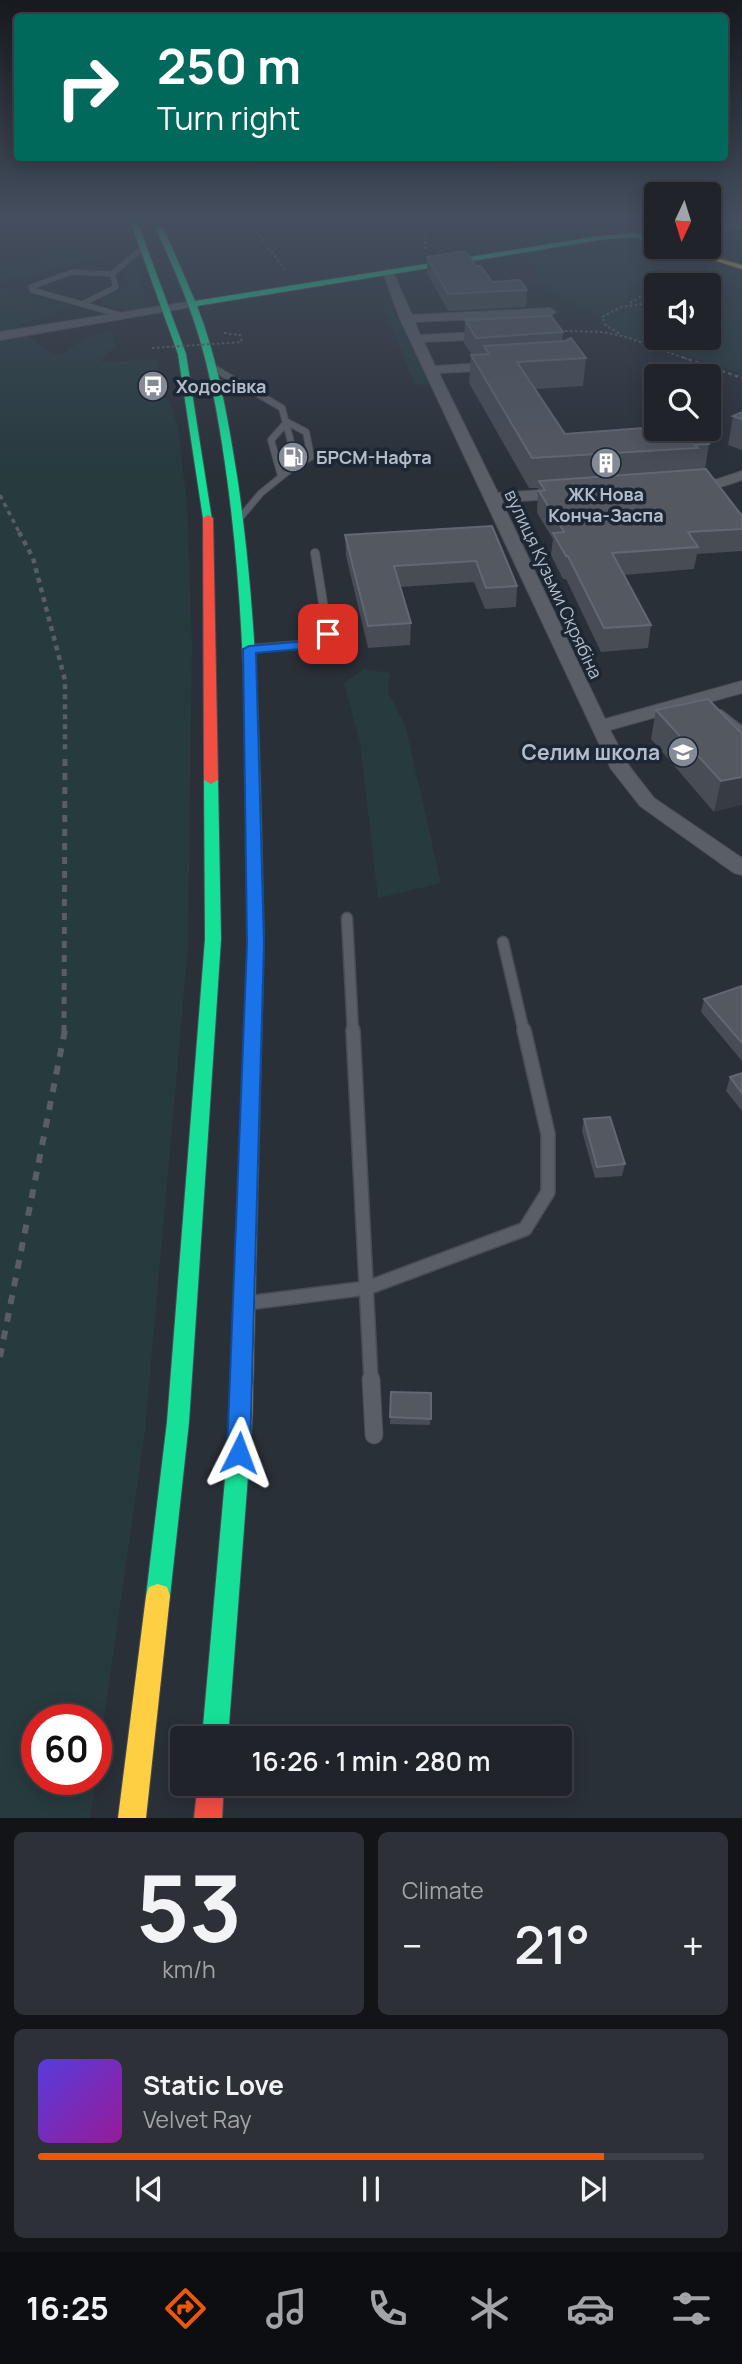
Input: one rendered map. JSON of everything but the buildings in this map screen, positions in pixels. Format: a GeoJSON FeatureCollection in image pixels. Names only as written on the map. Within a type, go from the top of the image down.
{"type":"FeatureCollection","features":[{"type":"Feature","properties":{"kind":"main road"},"geometry":{"type":"LineString","coordinates":[[131,1818],[178,1422],[214,939],[208,519],[179,346],[164,303]]}},
{"type":"Feature","properties":{"kind":"main road"},"geometry":{"type":"LineString","coordinates":[[200,303],[193,304],[212,367],[238,520],[249,649],[256,943],[238,1479],[216,1726]]}},
{"type":"Feature","properties":{"kind":"main road"},"geometry":{"type":"LineString","coordinates":[[208,1818],[210,1796]]}},
{"type":"Feature","properties":{"kind":"street","name":"вулиця Кузьми Скрябіна"},"geometry":{"type":"LineString","coordinates":[[400,303],[621,769],[647,802],[742,868]]}},
{"type":"Feature","properties":{"kind":"street"},"geometry":{"type":"LineString","coordinates":[[0,336],[193,304]]}},
{"type":"Feature","properties":{"kind":"street"},"geometry":{"type":"LineString","coordinates":[[406,319],[550,312]]}},
{"type":"Feature","properties":{"kind":"street"},"geometry":{"type":"LineString","coordinates":[[416,339],[511,334]]}},
{"type":"Feature","properties":{"kind":"street"},"geometry":{"type":"LineString","coordinates":[[432,370],[510,365]]}},
{"type":"Feature","properties":{"kind":"street"},"geometry":{"type":"LineString","coordinates":[[667,487],[720,483],[742,475]]}},
{"type":"Feature","properties":{"kind":"street"},"geometry":{"type":"LineString","coordinates":[[494,498],[587,492]]}},
{"type":"Feature","properties":{"kind":"street"},"geometry":{"type":"LineString","coordinates":[[599,727],[742,687]]}},
{"type":"Feature","properties":{"kind":"lane"},"geometry":{"type":"LineString","coordinates":[[78,303],[124,316]]}},
{"type":"Feature","properties":{"kind":"lane"},"geometry":{"type":"LineString","coordinates":[[212,367],[282,408],[293,450],[292,468]]}},
{"type":"Feature","properties":{"kind":"lane"},"geometry":{"type":"LineString","coordinates":[[238,520],[261,493],[292,468],[311,457],[306,432],[287,422]]}},
{"type":"Feature","properties":{"kind":"lane"},"geometry":{"type":"LineString","coordinates":[[281,477],[271,440],[287,422]]}},
{"type":"Feature","properties":{"kind":"lane"},"geometry":{"type":"LineString","coordinates":[[249,649],[304,645],[323,640],[328,634],[315,553]]}},
{"type":"Feature","properties":{"kind":"lane"},"geometry":{"type":"LineString","coordinates":[[701,699],[742,731]]}},
{"type":"Feature","properties":{"kind":"lane"},"geometry":{"type":"LineString","coordinates":[[347,918],[374,1435]]}},
{"type":"Feature","properties":{"kind":"lane"},"geometry":{"type":"LineString","coordinates":[[246,1303],[367,1288],[525,1229],[548,1192],[548,1134],[503,942]]}},
{"type":"Feature","properties":{"kind":"path"},"geometry":{"type":"LineString","coordinates":[[626,337],[606,326],[602,317],[609,311],[628,304],[644,303]]}},
{"type":"Feature","properties":{"kind":"path"},"geometry":{"type":"LineString","coordinates":[[565,331],[603,331],[626,337],[742,378]]}},
{"type":"Feature","properties":{"kind":"path"},"geometry":{"type":"LineString","coordinates":[[152,348],[242,342],[240,335],[219,332]]}},
{"type":"Feature","properties":{"kind":"green space"},"geometry":{"type":"Polygon","coordinates":[[[0,303],[56,303],[67,306],[54,315],[19,325],[53,354],[62,355],[84,338],[108,332],[113,335],[116,345],[100,362],[158,359],[159,365],[153,381],[156,392],[170,402],[178,427],[187,504],[192,644],[188,947],[145,1431],[106,1704],[21,1704],[21,1795],[94,1795],[90,1818],[0,1818],[0,303]]]}},
{"type":"Feature","properties":{"kind":"green space"},"geometry":{"type":"Polygon","coordinates":[[[101,303],[147,303],[148,307],[125,311],[101,303]]]}},
{"type":"Feature","properties":{"kind":"green space"},"geometry":{"type":"Polygon","coordinates":[[[574,303],[644,303],[644,343],[606,326],[602,317],[574,303]]]}},
{"type":"Feature","properties":{"kind":"green space"},"geometry":{"type":"Polygon","coordinates":[[[721,303],[742,303],[742,373],[721,366],[721,364],[668,350],[721,350],[721,303]]]}},
{"type":"Feature","properties":{"kind":"green space"},"geometry":{"type":"Polygon","coordinates":[[[390,304],[430,384],[415,385],[383,305],[390,304]]]}},
{"type":"Feature","properties":{"kind":"green space"},"geometry":{"type":"Polygon","coordinates":[[[364,669],[390,673],[388,692],[406,728],[441,883],[378,898],[360,742],[344,683],[364,669]]]}},
{"type":"Feature","properties":{"kind":"railway"},"geometry":{"type":"LineString","coordinates":[[0,495],[20,534]]}},
{"type":"Feature","properties":{"kind":"railway"},"geometry":{"type":"LineString","coordinates":[[19,532],[33,558],[65,680],[65,753]]}},
{"type":"Feature","properties":{"kind":"railway"},"geometry":{"type":"LineString","coordinates":[[64,1032],[65,753]]}},
{"type":"Feature","properties":{"kind":"railway"},"geometry":{"type":"LineString","coordinates":[[0,1357],[65,1030]]}},
{"type":"Feature","properties":{"kind":"traffic: fast"},"geometry":{"type":"LineString","coordinates":[[163,303],[182,354],[208,518]]}},
{"type":"Feature","properties":{"kind":"traffic: fast"},"geometry":{"type":"LineString","coordinates":[[191,303],[212,368],[226,438],[244,580],[251,723],[256,938]]}},
{"type":"Feature","properties":{"kind":"traffic: fast"},"geometry":{"type":"LineString","coordinates":[[193,304],[200,303]]}},
{"type":"Feature","properties":{"kind":"traffic: fast"},"geometry":{"type":"LineString","coordinates":[[158,1596],[178,1422],[213,939],[211,780]]}},
{"type":"Feature","properties":{"kind":"traffic: fast"},"geometry":{"type":"LineString","coordinates":[[216,1726],[241,1423]]}},
{"type":"Feature","properties":{"kind":"traffic: slow"},"geometry":{"type":"LineString","coordinates":[[241,1423],[256,938]]}},
{"type":"Feature","properties":{"kind":"traffic: slow"},"geometry":{"type":"LineString","coordinates":[[132,1818],[158,1596]]}},
{"type":"Feature","properties":{"kind":"traffic: jam"},"geometry":{"type":"LineString","coordinates":[[208,518],[211,780]]}},
{"type":"Feature","properties":{"kind":"traffic: jam"},"geometry":{"type":"LineString","coordinates":[[208,1818],[210,1796]]}},
{"type":"Feature","properties":{"kind":"place","name":"Ходосівка"},"geometry":{"type":"Point","coordinates":[153,386]}},
{"type":"Feature","properties":{"kind":"place","name":"БРСМ-Нафта"},"geometry":{"type":"Point","coordinates":[293,457]}},
{"type":"Feature","properties":{"kind":"place","name":"ЖК Нова Конча-Заспа"},"geometry":{"type":"Point","coordinates":[606,463]}},
{"type":"Feature","properties":{"kind":"place","name":"Селим школа"},"geometry":{"type":"Point","coordinates":[683,752]}},
{"type":"Feature","properties":{"kind":"route"},"geometry":{"type":"LineString","coordinates":[[239,1453],[256,943],[249,649],[297,647],[323,640],[328,634]]}}]}
